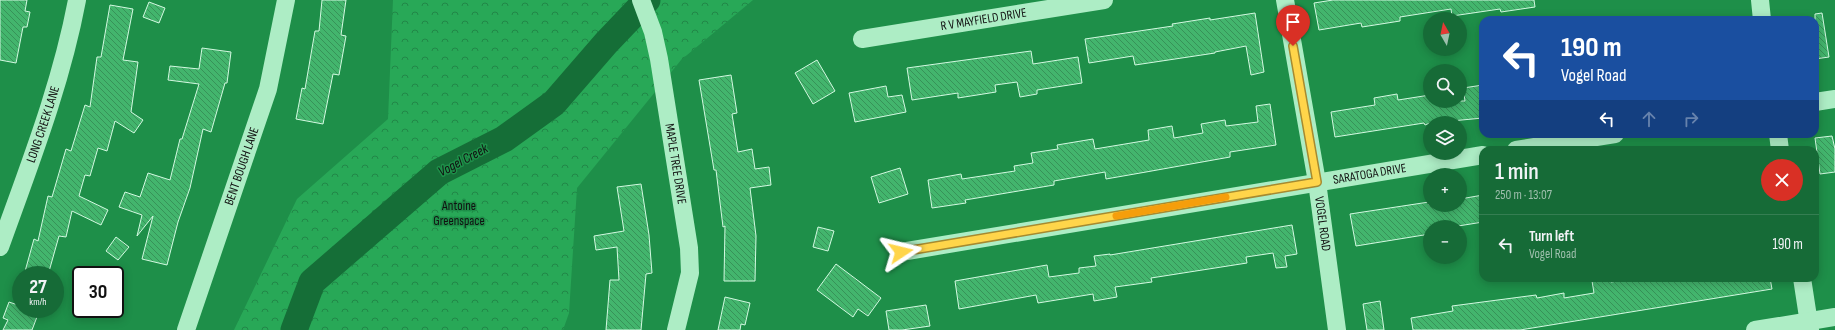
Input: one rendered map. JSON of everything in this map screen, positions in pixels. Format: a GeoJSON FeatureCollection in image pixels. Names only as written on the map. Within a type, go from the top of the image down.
{"type":"FeatureCollection","features":[{"type":"Feature","properties":{"kind":"street","name":"LONG CREEK LANE"},"geometry":{"type":"LineString","coordinates":[[0,247],[36,149],[70,34],[77,0]]}},
{"type":"Feature","properties":{"kind":"street","name":"BENT BOUGH LANE"},"geometry":{"type":"LineString","coordinates":[[186,330],[268,89],[286,0]]}},
{"type":"Feature","properties":{"kind":"street","name":"MAPLE TREE DRIVE"},"geometry":{"type":"LineString","coordinates":[[641,0],[653,32],[659,59],[689,248],[690,273],[676,330]]}},
{"type":"Feature","properties":{"kind":"street","name":"R V MAYFIELD DRIVE"},"geometry":{"type":"LineString","coordinates":[[862,39],[1104,0]]}},
{"type":"Feature","properties":{"kind":"street","name":"VOGEL ROAD"},"geometry":{"type":"LineString","coordinates":[[1285,0],[1317,182],[1337,330]]}},
{"type":"Feature","properties":{"kind":"street"},"geometry":{"type":"LineString","coordinates":[[1760,0],[1762,16]]}},
{"type":"Feature","properties":{"kind":"street"},"geometry":{"type":"LineString","coordinates":[[1819,101],[1835,99]]}},
{"type":"Feature","properties":{"kind":"street"},"geometry":{"type":"LineString","coordinates":[[1541,146],[1590,138]]}},
{"type":"Feature","properties":{"kind":"street","name":"SARATOGA DRIVE"},"geometry":{"type":"LineString","coordinates":[[901,252],[1479,156]]}},
{"type":"Feature","properties":{"kind":"street"},"geometry":{"type":"LineString","coordinates":[[1803,282],[1810,326]]}},
{"type":"Feature","properties":{"kind":"street"},"geometry":{"type":"LineString","coordinates":[[1755,330],[1810,326],[1835,317]]}},
{"type":"Feature","properties":{"kind":"green space","name":"Antoine Greenspace"},"geometry":{"type":"Polygon","coordinates":[[[393,0],[753,0],[681,60],[577,188],[569,313],[563,330],[234,330],[297,199],[388,119],[393,0]]]}},
{"type":"Feature","properties":{"kind":"building"},"geometry":{"type":"Polygon","coordinates":[[[0,0],[27,0],[25,11],[30,12],[27,27],[23,27],[16,63],[0,60],[0,0]]]}},
{"type":"Feature","properties":{"kind":"building"},"geometry":{"type":"Polygon","coordinates":[[[322,0],[346,0],[341,35],[346,36],[339,75],[333,74],[323,124],[296,119],[302,88],[305,89],[315,31],[319,31],[322,0]]]}},
{"type":"Feature","properties":{"kind":"building"},"geometry":{"type":"Polygon","coordinates":[[[1333,0],[1534,0],[1535,7],[1501,12],[1500,9],[1467,14],[1467,12],[1451,12],[1451,9],[1423,12],[1423,13],[1400,17],[1400,21],[1362,27],[1361,23],[1319,30],[1314,3],[1333,0]]]}},
{"type":"Feature","properties":{"kind":"building"},"geometry":{"type":"Polygon","coordinates":[[[149,2],[165,8],[159,23],[143,17],[149,2]]]}},
{"type":"Feature","properties":{"kind":"building"},"geometry":{"type":"Polygon","coordinates":[[[110,5],[133,9],[123,60],[138,62],[131,112],[143,120],[134,133],[115,121],[107,151],[98,148],[90,176],[85,175],[79,196],[108,210],[101,225],[72,211],[66,237],[59,236],[51,266],[26,266],[34,239],[38,241],[48,196],[52,197],[66,149],[71,151],[85,105],[90,107],[97,57],[101,57],[110,5]]]}},
{"type":"Feature","properties":{"kind":"building"},"geometry":{"type":"Polygon","coordinates":[[[1255,13],[1264,72],[1251,75],[1246,46],[1215,53],[1135,65],[1133,56],[1089,63],[1085,39],[1173,26],[1172,24],[1210,18],[1210,20],[1255,13]]]}},
{"type":"Feature","properties":{"kind":"building"},"geometry":{"type":"Polygon","coordinates":[[[1822,13],[1829,57],[1819,58],[1819,16],[1815,16],[1815,14],[1822,13]]]}},
{"type":"Feature","properties":{"kind":"building"},"geometry":{"type":"Polygon","coordinates":[[[202,48],[231,52],[227,83],[225,83],[211,132],[203,129],[190,188],[178,222],[167,265],[142,259],[153,216],[137,236],[142,215],[119,207],[125,192],[140,197],[148,173],[170,180],[180,139],[182,139],[199,84],[168,80],[170,66],[199,69],[202,48]]]}},
{"type":"Feature","properties":{"kind":"building"},"geometry":{"type":"Polygon","coordinates":[[[1031,51],[1033,64],[1078,57],[1082,83],[1037,90],[1037,94],[1020,97],[1017,82],[995,85],[996,92],[958,98],[958,93],[912,100],[907,68],[1031,51]]]}},
{"type":"Feature","properties":{"kind":"building"},"geometry":{"type":"Polygon","coordinates":[[[817,60],[835,91],[813,104],[795,73],[817,60]]]}},
{"type":"Feature","properties":{"kind":"building"},"geometry":{"type":"Polygon","coordinates":[[[731,75],[737,113],[732,114],[738,152],[752,149],[755,169],[769,167],[771,185],[750,188],[756,236],[755,281],[724,281],[725,226],[723,227],[716,170],[714,170],[699,80],[731,75]]]}},
{"type":"Feature","properties":{"kind":"building"},"geometry":{"type":"Polygon","coordinates":[[[886,86],[888,97],[902,95],[906,112],[855,122],[849,93],[886,86]]]}},
{"type":"Feature","properties":{"kind":"building"},"geometry":{"type":"Polygon","coordinates":[[[1479,86],[1479,118],[1467,120],[1467,116],[1423,116],[1423,123],[1335,137],[1331,112],[1375,105],[1374,98],[1397,94],[1398,100],[1423,96],[1423,108],[1467,108],[1467,87],[1479,86]]]}},
{"type":"Feature","properties":{"kind":"building"},"geometry":{"type":"Polygon","coordinates":[[[1270,104],[1276,145],[1230,152],[1230,157],[1106,179],[1105,172],[1054,181],[1054,185],[965,200],[966,203],[932,208],[928,180],[961,174],[962,179],[1015,171],[1014,166],[1033,163],[1031,153],[1058,149],[1057,145],[1093,139],[1095,149],[1149,140],[1148,130],[1172,126],[1174,138],[1203,133],[1201,124],[1225,120],[1226,126],[1258,122],[1256,106],[1270,104]]]}},
{"type":"Feature","properties":{"kind":"building"},"geometry":{"type":"Polygon","coordinates":[[[1832,136],[1835,149],[1835,172],[1820,174],[1819,146],[1816,146],[1815,138],[1832,136]]]}},
{"type":"Feature","properties":{"kind":"building"},"geometry":{"type":"Polygon","coordinates":[[[900,168],[908,194],[879,203],[871,177],[900,168]]]}},
{"type":"Feature","properties":{"kind":"building"},"geometry":{"type":"Polygon","coordinates":[[[641,184],[649,235],[652,273],[646,274],[641,330],[606,330],[610,280],[619,280],[617,247],[596,250],[594,236],[624,231],[617,187],[641,184]]]}},
{"type":"Feature","properties":{"kind":"building"},"geometry":{"type":"Polygon","coordinates":[[[1479,196],[1479,223],[1467,225],[1467,220],[1423,220],[1423,235],[1356,246],[1350,214],[1423,203],[1423,212],[1467,212],[1467,198],[1479,196]]]}},
{"type":"Feature","properties":{"kind":"building"},"geometry":{"type":"Polygon","coordinates":[[[1292,225],[1297,254],[1285,256],[1287,267],[1276,268],[1273,253],[1246,257],[1247,263],[1151,278],[1152,282],[1115,287],[1117,297],[1094,301],[1093,294],[1038,303],[1036,295],[959,309],[955,281],[1047,265],[1049,277],[1079,273],[1079,268],[1096,266],[1094,256],[1110,255],[1292,225]]]}},
{"type":"Feature","properties":{"kind":"building"},"geometry":{"type":"Polygon","coordinates":[[[818,227],[834,231],[828,251],[813,247],[818,227]]]}},
{"type":"Feature","properties":{"kind":"building"},"geometry":{"type":"Polygon","coordinates":[[[116,237],[129,247],[118,260],[106,251],[116,237]]]}},
{"type":"Feature","properties":{"kind":"building"},"geometry":{"type":"Polygon","coordinates":[[[836,264],[881,298],[868,316],[858,309],[853,317],[817,290],[836,264]]]}},
{"type":"Feature","properties":{"kind":"building"},"geometry":{"type":"Polygon","coordinates":[[[1592,282],[1771,282],[1772,289],[1520,330],[1413,330],[1411,318],[1453,311],[1452,306],[1536,295],[1537,298],[1564,293],[1564,298],[1594,293],[1592,282]]]}},
{"type":"Feature","properties":{"kind":"building"},"geometry":{"type":"Polygon","coordinates":[[[725,297],[750,303],[745,325],[741,324],[740,330],[718,330],[725,297]]]}},
{"type":"Feature","properties":{"kind":"building"},"geometry":{"type":"Polygon","coordinates":[[[1380,301],[1384,330],[1367,330],[1363,304],[1380,301]]]}},
{"type":"Feature","properties":{"kind":"building"},"geometry":{"type":"Polygon","coordinates":[[[9,302],[12,303],[12,318],[37,318],[32,330],[3,330],[8,320],[3,318],[9,302]]]}},
{"type":"Feature","properties":{"kind":"building"},"geometry":{"type":"Polygon","coordinates":[[[926,305],[930,326],[902,330],[889,330],[886,311],[926,305]]]}},
{"type":"Feature","properties":{"kind":"waterway","name":"Vogel Creek"},"geometry":{"type":"LineString","coordinates":[[294,330],[312,282],[439,172],[504,139],[554,103],[606,43],[647,0]]}},
{"type":"Feature","properties":{"kind":"slow traffic"},"geometry":{"type":"LineString","coordinates":[[1116,216],[1226,197]]}},
{"type":"Feature","properties":{"kind":"route"},"geometry":{"type":"LineString","coordinates":[[901,252],[1317,182],[1293,46]]}}]}
